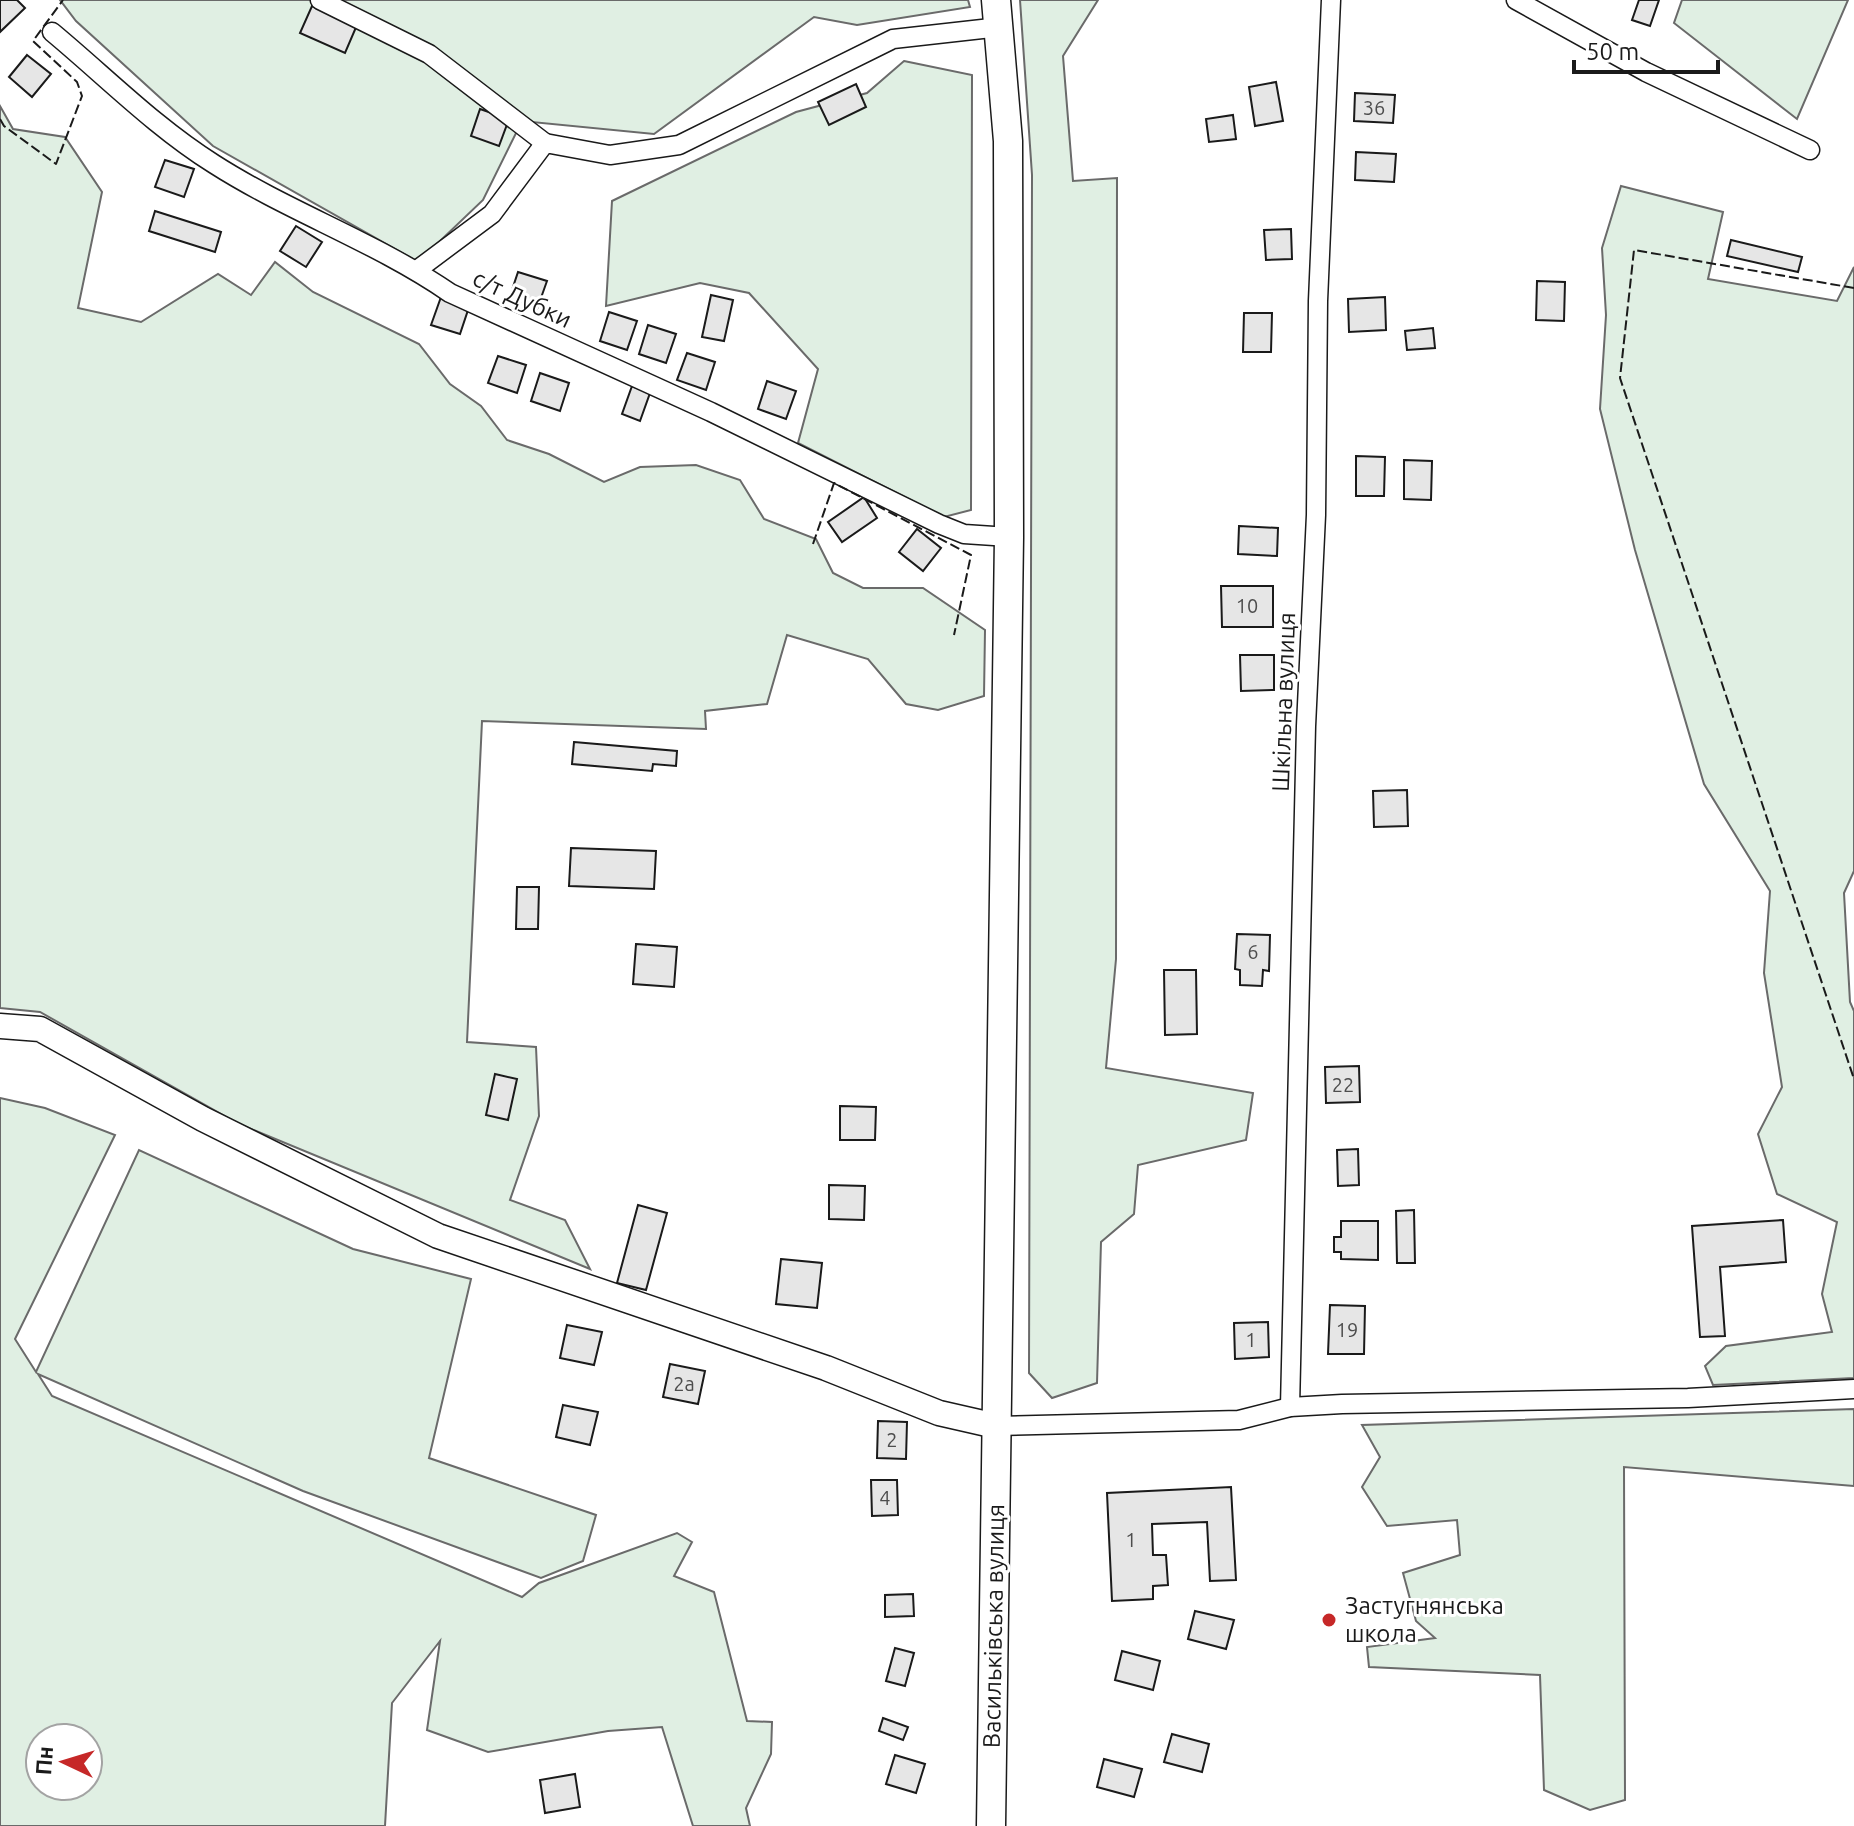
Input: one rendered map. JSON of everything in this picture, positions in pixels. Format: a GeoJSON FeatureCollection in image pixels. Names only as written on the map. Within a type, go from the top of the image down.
{"type":"FeatureCollection","features":[{"type":"Feature","properties":{"kind":"main road","name":"Васильківська вулиця"},"geometry":{"type":"LineString","coordinates":[[991,1826],[1009,537],[1008,157],[998,13]]}},
{"type":"Feature","properties":{"kind":"street"},"geometry":{"type":"LineString","coordinates":[[320,0],[429,54],[545,143],[610,155],[679,145],[893,39],[998,13]]}},
{"type":"Feature","properties":{"kind":"street","name":"Шкільна вулиця"},"geometry":{"type":"LineString","coordinates":[[1290,1407],[1306,726],[1316,515],[1318,301],[1331,0]]}},
{"type":"Feature","properties":{"kind":"street"},"geometry":{"type":"LineString","coordinates":[[1516,0],[1646,72],[1810,150]]}},
{"type":"Feature","properties":{"kind":"street","name":"с/т Дубки"},"geometry":{"type":"LineString","coordinates":[[52,32],[162,126],[212,163],[417,270],[450,293],[711,412],[939,524],[964,534],[1009,537]]}},
{"type":"Feature","properties":{"kind":"street"},"geometry":{"type":"LineString","coordinates":[[417,270],[492,214],[545,143]]}},
{"type":"Feature","properties":{"kind":"street"},"geometry":{"type":"LineString","coordinates":[[0,1026],[40,1029],[203,1119],[438,1236],[826,1368],[939,1413],[996,1426],[1239,1420],[1290,1407],[1688,1398],[1854,1389]]}},
{"type":"Feature","properties":{"kind":"green space"},"geometry":{"type":"Polygon","coordinates":[[[60,0],[968,0],[970,7],[857,25],[814,17],[654,134],[522,121],[483,200],[418,262],[213,146],[76,21],[60,0]]]}},
{"type":"Feature","properties":{"kind":"green space"},"geometry":{"type":"Polygon","coordinates":[[[1020,0],[1098,0],[1063,56],[1073,181],[1117,178],[1116,959],[1106,1068],[1253,1093],[1246,1140],[1138,1165],[1134,1214],[1101,1242],[1097,1383],[1052,1398],[1029,1373],[1032,175],[1020,0]]]}},
{"type":"Feature","properties":{"kind":"green space"},"geometry":{"type":"Polygon","coordinates":[[[1682,0],[1848,0],[1797,119],[1674,23],[1682,0]]]}},
{"type":"Feature","properties":{"kind":"green space"},"geometry":{"type":"Polygon","coordinates":[[[904,61],[972,75],[971,510],[944,517],[798,443],[818,369],[749,293],[700,283],[606,306],[612,201],[796,112],[867,93],[904,61]]]}},
{"type":"Feature","properties":{"kind":"green space"},"geometry":{"type":"Polygon","coordinates":[[[0,106],[13,129],[65,137],[102,192],[78,308],[141,322],[218,274],[251,295],[275,262],[313,292],[419,344],[450,384],[481,406],[507,440],[549,454],[604,482],[640,467],[696,465],[740,480],[764,519],[816,539],[833,573],[863,588],[923,588],[985,630],[984,696],[938,710],[906,704],[868,659],[787,635],[767,704],[705,711],[706,729],[482,721],[467,1042],[536,1047],[539,1116],[510,1200],[565,1220],[590,1269],[239,1124],[40,1012],[0,1008],[0,106]]]}},
{"type":"Feature","properties":{"kind":"green space"},"geometry":{"type":"Polygon","coordinates":[[[1621,186],[1723,212],[1708,279],[1837,301],[1854,267],[1854,871],[1844,893],[1850,1002],[1854,1011],[1854,1378],[1713,1385],[1705,1366],[1726,1346],[1832,1332],[1822,1294],[1837,1222],[1777,1194],[1758,1134],[1782,1087],[1764,973],[1770,891],[1704,784],[1635,550],[1600,409],[1606,315],[1602,248],[1621,186]]]}},
{"type":"Feature","properties":{"kind":"green space"},"geometry":{"type":"Polygon","coordinates":[[[0,1098],[45,1108],[115,1135],[15,1339],[36,1372],[139,1150],[353,1249],[471,1279],[429,1458],[596,1515],[583,1561],[541,1578],[303,1491],[38,1374],[52,1396],[522,1597],[539,1583],[677,1533],[692,1542],[674,1576],[714,1592],[747,1721],[772,1722],[771,1754],[746,1808],[750,1826],[693,1826],[662,1727],[608,1731],[488,1752],[427,1730],[440,1641],[392,1703],[385,1826],[0,1826],[0,1098]]]}},
{"type":"Feature","properties":{"kind":"green space"},"geometry":{"type":"Polygon","coordinates":[[[1854,1409],[1854,1486],[1624,1467],[1625,1800],[1590,1810],[1544,1790],[1540,1675],[1369,1667],[1367,1647],[1435,1638],[1416,1621],[1403,1573],[1460,1555],[1457,1520],[1387,1526],[1362,1487],[1380,1457],[1362,1425],[1854,1409]]]}},
{"type":"Feature","properties":{"kind":"building"},"geometry":{"type":"Polygon","coordinates":[[[0,0],[17,0],[25,8],[0,32],[0,0]]]}},
{"type":"Feature","properties":{"kind":"building"},"geometry":{"type":"Polygon","coordinates":[[[1639,0],[1659,0],[1650,26],[1632,20],[1639,0]]]}},
{"type":"Feature","properties":{"kind":"building"},"geometry":{"type":"Polygon","coordinates":[[[312,6],[357,25],[345,53],[300,33],[312,6]]]}},
{"type":"Feature","properties":{"kind":"building"},"geometry":{"type":"Polygon","coordinates":[[[27,55],[51,74],[32,97],[9,77],[27,55]]]}},
{"type":"Feature","properties":{"kind":"building"},"geometry":{"type":"Polygon","coordinates":[[[1276,82],[1283,121],[1255,126],[1249,87],[1276,82]]]}},
{"type":"Feature","properties":{"kind":"building"},"geometry":{"type":"Polygon","coordinates":[[[856,84],[866,107],[829,125],[818,102],[856,84]]]}},
{"type":"Feature","properties":{"kind":"building"},"geometry":{"type":"Polygon","coordinates":[[[1355,93],[1395,95],[1393,123],[1354,121],[1355,93]]]}},
{"type":"Feature","properties":{"kind":"building"},"geometry":{"type":"Polygon","coordinates":[[[480,109],[509,119],[499,146],[471,136],[480,109]]]}},
{"type":"Feature","properties":{"kind":"building"},"geometry":{"type":"Polygon","coordinates":[[[1233,115],[1236,139],[1209,142],[1206,119],[1233,115]]]}},
{"type":"Feature","properties":{"kind":"building"},"geometry":{"type":"Polygon","coordinates":[[[1356,152],[1396,154],[1394,182],[1355,180],[1356,152]]]}},
{"type":"Feature","properties":{"kind":"building"},"geometry":{"type":"Polygon","coordinates":[[[165,160],[194,169],[184,197],[155,187],[165,160]]]}},
{"type":"Feature","properties":{"kind":"building"},"geometry":{"type":"Polygon","coordinates":[[[155,211],[221,232],[215,252],[149,231],[155,211]]]}},
{"type":"Feature","properties":{"kind":"building"},"geometry":{"type":"Polygon","coordinates":[[[296,226],[322,242],[306,267],[280,251],[296,226]]]}},
{"type":"Feature","properties":{"kind":"building"},"geometry":{"type":"Polygon","coordinates":[[[1291,229],[1292,259],[1266,260],[1264,230],[1291,229]]]}},
{"type":"Feature","properties":{"kind":"building"},"geometry":{"type":"Polygon","coordinates":[[[1731,240],[1802,257],[1798,272],[1727,256],[1731,240]]]}},
{"type":"Feature","properties":{"kind":"building"},"geometry":{"type":"Polygon","coordinates":[[[518,272],[547,281],[537,309],[509,299],[518,272]]]}},
{"type":"Feature","properties":{"kind":"building"},"geometry":{"type":"Polygon","coordinates":[[[1537,281],[1565,282],[1564,321],[1536,320],[1537,281]]]}},
{"type":"Feature","properties":{"kind":"building"},"geometry":{"type":"Polygon","coordinates":[[[711,295],[733,300],[724,341],[702,337],[711,295]]]}},
{"type":"Feature","properties":{"kind":"building"},"geometry":{"type":"Polygon","coordinates":[[[441,297],[469,307],[460,334],[431,325],[441,297]]]}},
{"type":"Feature","properties":{"kind":"building"},"geometry":{"type":"Polygon","coordinates":[[[1385,297],[1386,330],[1349,332],[1348,299],[1385,297]]]}},
{"type":"Feature","properties":{"kind":"building"},"geometry":{"type":"Polygon","coordinates":[[[609,312],[637,321],[627,350],[600,341],[609,312]]]}},
{"type":"Feature","properties":{"kind":"building"},"geometry":{"type":"Polygon","coordinates":[[[1244,313],[1272,313],[1271,352],[1243,352],[1244,313]]]}},
{"type":"Feature","properties":{"kind":"building"},"geometry":{"type":"Polygon","coordinates":[[[648,325],[676,334],[666,363],[639,354],[648,325]]]}},
{"type":"Feature","properties":{"kind":"building"},"geometry":{"type":"Polygon","coordinates":[[[1433,328],[1435,348],[1407,350],[1405,331],[1433,328]]]}},
{"type":"Feature","properties":{"kind":"building"},"geometry":{"type":"Polygon","coordinates":[[[687,353],[715,362],[706,390],[677,380],[687,353]]]}},
{"type":"Feature","properties":{"kind":"building"},"geometry":{"type":"Polygon","coordinates":[[[498,356],[526,365],[517,393],[488,383],[498,356]]]}},
{"type":"Feature","properties":{"kind":"building"},"geometry":{"type":"Polygon","coordinates":[[[540,373],[569,383],[560,411],[531,401],[540,373]]]}},
{"type":"Feature","properties":{"kind":"building"},"geometry":{"type":"Polygon","coordinates":[[[767,381],[796,391],[786,419],[758,409],[767,381]]]}},
{"type":"Feature","properties":{"kind":"building"},"geometry":{"type":"Polygon","coordinates":[[[632,386],[650,393],[640,421],[622,414],[632,386]]]}},
{"type":"Feature","properties":{"kind":"building"},"geometry":{"type":"Polygon","coordinates":[[[1356,456],[1385,457],[1384,496],[1356,496],[1356,456]]]}},
{"type":"Feature","properties":{"kind":"building"},"geometry":{"type":"Polygon","coordinates":[[[1404,460],[1432,461],[1431,500],[1404,499],[1404,460]]]}},
{"type":"Feature","properties":{"kind":"building"},"geometry":{"type":"Polygon","coordinates":[[[864,497],[877,518],[842,542],[828,522],[864,497]]]}},
{"type":"Feature","properties":{"kind":"building"},"geometry":{"type":"Polygon","coordinates":[[[1239,526],[1278,528],[1277,556],[1238,554],[1239,526]]]}},
{"type":"Feature","properties":{"kind":"building"},"geometry":{"type":"Polygon","coordinates":[[[917,529],[941,548],[923,571],[899,552],[917,529]]]}},
{"type":"Feature","properties":{"kind":"building"},"geometry":{"type":"Polygon","coordinates":[[[1221,586],[1273,586],[1273,627],[1222,627],[1221,586]]]}},
{"type":"Feature","properties":{"kind":"building"},"geometry":{"type":"Polygon","coordinates":[[[1240,655],[1274,655],[1274,690],[1241,691],[1240,655]]]}},
{"type":"Feature","properties":{"kind":"building"},"geometry":{"type":"Polygon","coordinates":[[[574,742],[677,751],[676,766],[653,764],[652,771],[572,764],[574,742]]]}},
{"type":"Feature","properties":{"kind":"building"},"geometry":{"type":"Polygon","coordinates":[[[1407,790],[1408,826],[1374,827],[1373,791],[1407,790]]]}},
{"type":"Feature","properties":{"kind":"building"},"geometry":{"type":"Polygon","coordinates":[[[571,848],[656,851],[654,889],[569,886],[571,848]]]}},
{"type":"Feature","properties":{"kind":"building"},"geometry":{"type":"Polygon","coordinates":[[[517,887],[539,887],[538,929],[516,929],[517,887]]]}},
{"type":"Feature","properties":{"kind":"building"},"geometry":{"type":"Polygon","coordinates":[[[1237,934],[1270,935],[1269,971],[1263,970],[1262,986],[1240,985],[1240,970],[1235,969],[1237,934]]]}},
{"type":"Feature","properties":{"kind":"building"},"geometry":{"type":"Polygon","coordinates":[[[636,944],[677,947],[674,987],[633,984],[636,944]]]}},
{"type":"Feature","properties":{"kind":"building"},"geometry":{"type":"Polygon","coordinates":[[[1164,970],[1196,970],[1197,1034],[1165,1035],[1164,970]]]}},
{"type":"Feature","properties":{"kind":"building"},"geometry":{"type":"Polygon","coordinates":[[[1359,1066],[1360,1102],[1326,1103],[1325,1067],[1359,1066]]]}},
{"type":"Feature","properties":{"kind":"building"},"geometry":{"type":"Polygon","coordinates":[[[495,1074],[517,1079],[508,1120],[486,1115],[495,1074]]]}},
{"type":"Feature","properties":{"kind":"building"},"geometry":{"type":"Polygon","coordinates":[[[840,1106],[876,1107],[875,1140],[840,1140],[840,1106]]]}},
{"type":"Feature","properties":{"kind":"building"},"geometry":{"type":"Polygon","coordinates":[[[1358,1149],[1359,1185],[1338,1186],[1337,1150],[1358,1149]]]}},
{"type":"Feature","properties":{"kind":"building"},"geometry":{"type":"Polygon","coordinates":[[[829,1185],[865,1186],[864,1220],[829,1219],[829,1185]]]}},
{"type":"Feature","properties":{"kind":"building"},"geometry":{"type":"Polygon","coordinates":[[[638,1205],[667,1213],[646,1290],[617,1283],[638,1205]]]}},
{"type":"Feature","properties":{"kind":"building"},"geometry":{"type":"Polygon","coordinates":[[[1414,1210],[1415,1263],[1397,1263],[1396,1211],[1414,1210]]]}},
{"type":"Feature","properties":{"kind":"building"},"geometry":{"type":"Polygon","coordinates":[[[1783,1220],[1786,1262],[1720,1267],[1725,1336],[1700,1337],[1692,1226],[1783,1220]]]}},
{"type":"Feature","properties":{"kind":"building"},"geometry":{"type":"Polygon","coordinates":[[[1341,1221],[1378,1221],[1378,1260],[1341,1259],[1341,1252],[1334,1252],[1334,1237],[1341,1237],[1341,1221]]]}},
{"type":"Feature","properties":{"kind":"building"},"geometry":{"type":"Polygon","coordinates":[[[781,1259],[822,1263],[817,1308],[776,1304],[781,1259]]]}},
{"type":"Feature","properties":{"kind":"building"},"geometry":{"type":"Polygon","coordinates":[[[1330,1305],[1365,1306],[1364,1354],[1328,1354],[1330,1305]]]}},
{"type":"Feature","properties":{"kind":"building"},"geometry":{"type":"Polygon","coordinates":[[[1268,1322],[1269,1357],[1235,1359],[1234,1323],[1268,1322]]]}},
{"type":"Feature","properties":{"kind":"building"},"geometry":{"type":"Polygon","coordinates":[[[567,1325],[602,1332],[594,1365],[560,1358],[567,1325]]]}},
{"type":"Feature","properties":{"kind":"building"},"geometry":{"type":"Polygon","coordinates":[[[670,1364],[705,1371],[698,1404],[663,1397],[670,1364]]]}},
{"type":"Feature","properties":{"kind":"building"},"geometry":{"type":"Polygon","coordinates":[[[563,1405],[598,1412],[590,1445],[556,1437],[563,1405]]]}},
{"type":"Feature","properties":{"kind":"building"},"geometry":{"type":"Polygon","coordinates":[[[878,1421],[907,1422],[906,1459],[877,1458],[878,1421]]]}},
{"type":"Feature","properties":{"kind":"building"},"geometry":{"type":"Polygon","coordinates":[[[871,1480],[897,1480],[898,1515],[872,1516],[871,1480]]]}},
{"type":"Feature","properties":{"kind":"building"},"geometry":{"type":"Polygon","coordinates":[[[1231,1487],[1236,1580],[1210,1581],[1207,1522],[1152,1524],[1153,1555],[1166,1555],[1168,1585],[1153,1586],[1153,1599],[1112,1601],[1107,1493],[1231,1487]]]}},
{"type":"Feature","properties":{"kind":"building"},"geometry":{"type":"Polygon","coordinates":[[[913,1594],[914,1616],[885,1617],[885,1595],[913,1594]]]}},
{"type":"Feature","properties":{"kind":"building"},"geometry":{"type":"Polygon","coordinates":[[[1195,1611],[1234,1620],[1226,1649],[1188,1639],[1195,1611]]]}},
{"type":"Feature","properties":{"kind":"building"},"geometry":{"type":"Polygon","coordinates":[[[895,1648],[914,1653],[905,1686],[886,1681],[895,1648]]]}},
{"type":"Feature","properties":{"kind":"building"},"geometry":{"type":"Polygon","coordinates":[[[1122,1651],[1160,1661],[1153,1690],[1115,1680],[1122,1651]]]}},
{"type":"Feature","properties":{"kind":"building"},"geometry":{"type":"Polygon","coordinates":[[[883,1718],[908,1727],[903,1740],[879,1731],[883,1718]]]}},
{"type":"Feature","properties":{"kind":"building"},"geometry":{"type":"Polygon","coordinates":[[[1172,1734],[1209,1744],[1202,1772],[1164,1762],[1172,1734]]]}},
{"type":"Feature","properties":{"kind":"building"},"geometry":{"type":"Polygon","coordinates":[[[895,1755],[925,1764],[916,1793],[886,1784],[895,1755]]]}},
{"type":"Feature","properties":{"kind":"building"},"geometry":{"type":"Polygon","coordinates":[[[1104,1759],[1142,1769],[1134,1797],[1097,1787],[1104,1759]]]}},
{"type":"Feature","properties":{"kind":"building"},"geometry":{"type":"Polygon","coordinates":[[[575,1774],[580,1807],[545,1813],[540,1780],[575,1774]]]}},
{"type":"Feature","properties":{"kind":"fence"},"geometry":{"type":"LineString","coordinates":[[0,119],[4,126],[56,164],[82,96],[77,82],[33,41],[63,0]]}},
{"type":"Feature","properties":{"kind":"fence"},"geometry":{"type":"LineString","coordinates":[[1854,288],[1634,250],[1620,378],[1854,1079]]}},
{"type":"Feature","properties":{"kind":"fence"},"geometry":{"type":"LineString","coordinates":[[813,544],[834,483],[971,555],[954,635]]}},
{"type":"Feature","properties":{"kind":"place","name":"Застугнянська школа"},"geometry":{"type":"Point","coordinates":[1329,1620]}}]}
